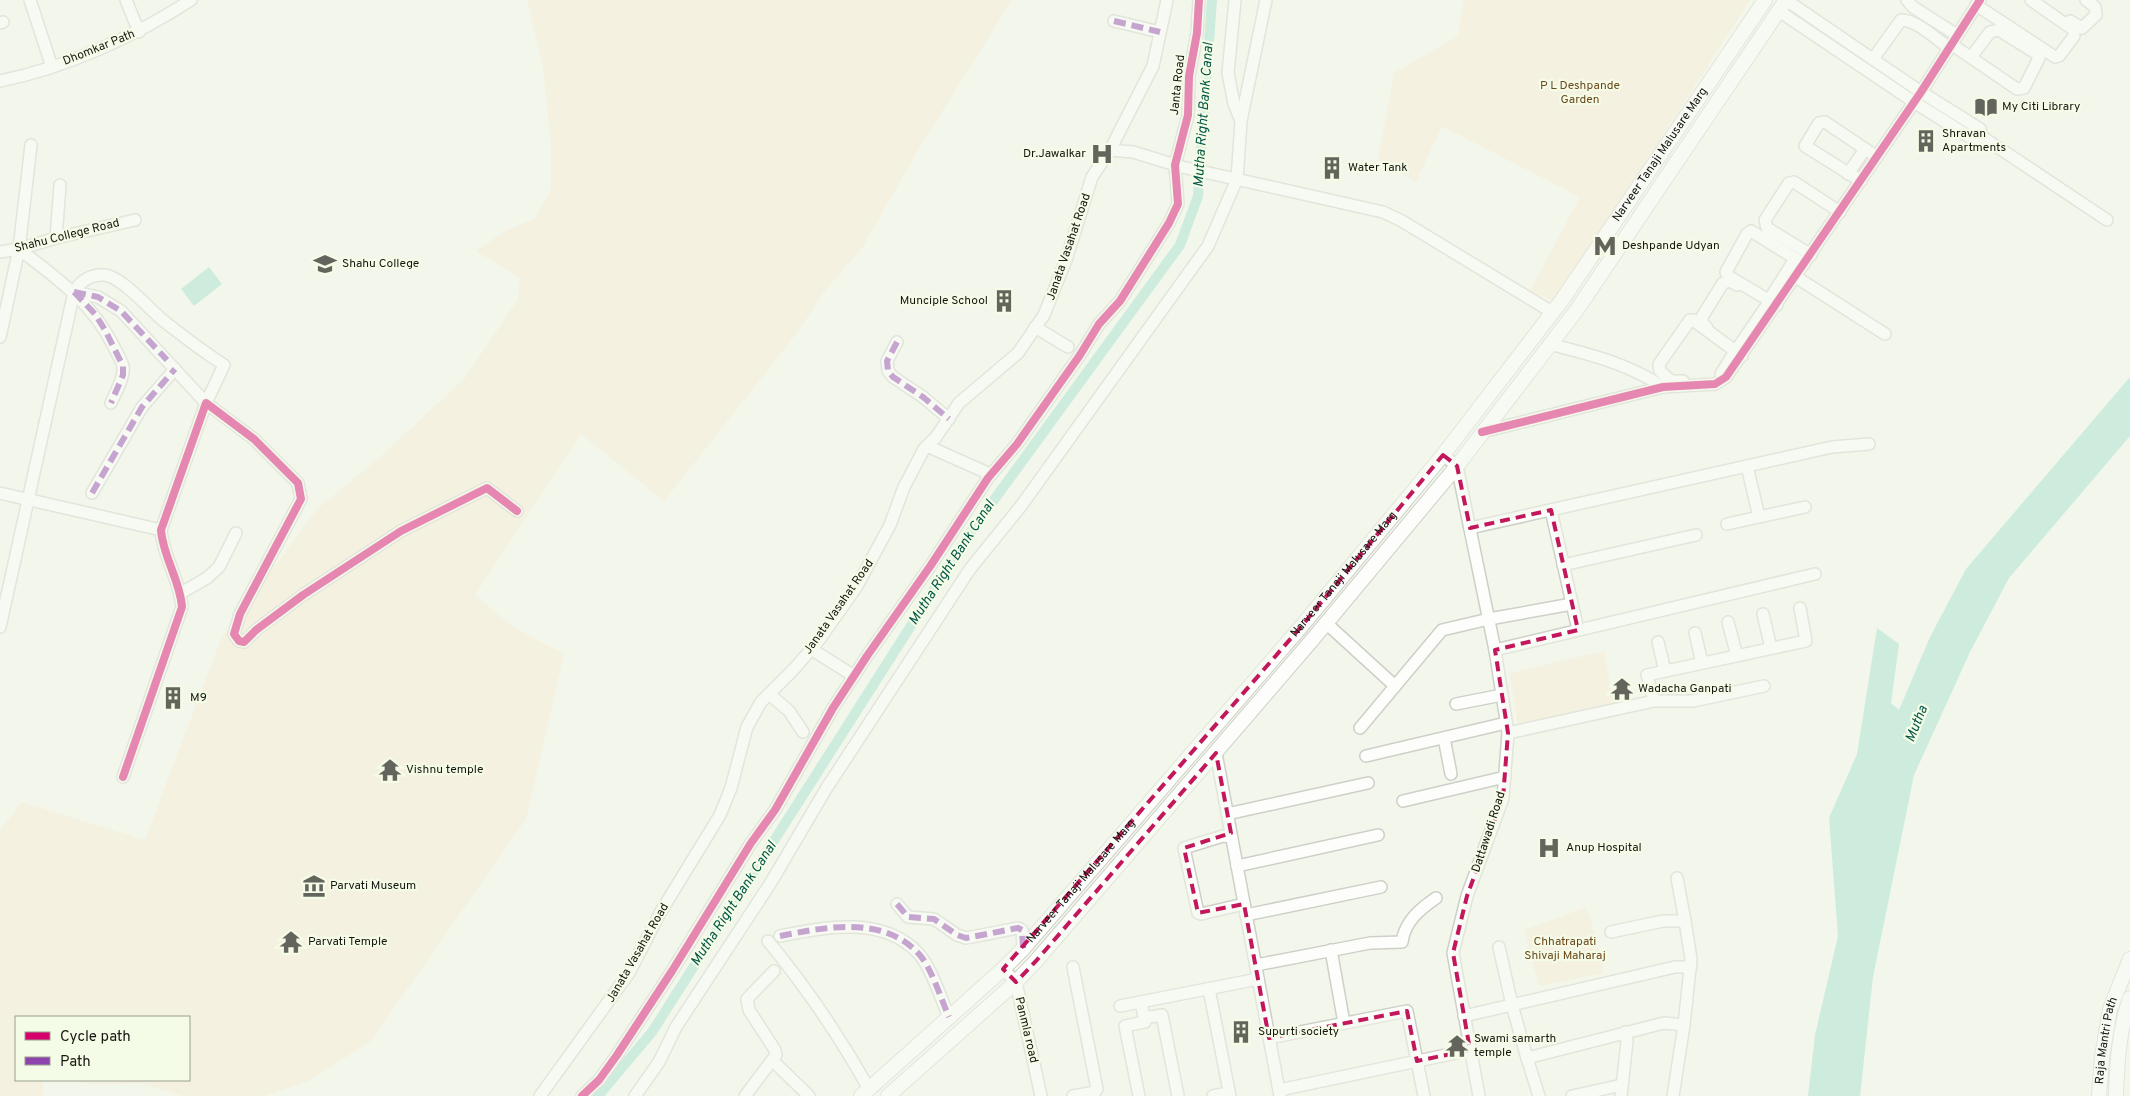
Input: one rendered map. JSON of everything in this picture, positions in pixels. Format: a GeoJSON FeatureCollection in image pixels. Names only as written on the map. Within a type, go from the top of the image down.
{"type":"FeatureCollection","features":[{"type":"Feature","properties":{"kind":"main road","name":"Narveer Tanaji Malusare Marg"},"geometry":{"type":"LineString","coordinates":[[865,1092],[1023,949],[1300,628],[1443,455],[1552,312],[1765,0],[1784,3],[1576,311],[1457,466],[1216,753],[1036,961],[1016,982],[888,1096]]}},
{"type":"Feature","properties":{"kind":"main road","name":"Raja Mantri Path"},"geometry":{"type":"LineString","coordinates":[[2100,1096],[2102,1057],[2110,1010],[2130,959]]}},
{"type":"Feature","properties":{"kind":"main road","name":"Raja Mantri Path"},"geometry":{"type":"LineString","coordinates":[[2116,1096],[2117,1056],[2125,1012],[2130,998]]}},
{"type":"Feature","properties":{"kind":"street"},"geometry":{"type":"LineString","coordinates":[[30,0],[52,67]]}},
{"type":"Feature","properties":{"kind":"street"},"geometry":{"type":"LineString","coordinates":[[126,0],[138,32]]}},
{"type":"Feature","properties":{"kind":"street","name":"Dhomkar Path"},"geometry":{"type":"LineString","coordinates":[[0,81],[52,67],[138,32],[191,0]]}},
{"type":"Feature","properties":{"kind":"street","name":"Janata Vasahat Road"},"geometry":{"type":"LineString","coordinates":[[540,1096],[629,973],[660,913],[720,815],[731,788],[748,727],[761,702],[811,649],[857,586],[877,552],[890,525],[904,487],[927,446],[936,438],[960,403],[1018,353],[1044,315],[1056,286],[1092,176],[1110,150],[1153,66],[1167,0]]}},
{"type":"Feature","properties":{"kind":"street","name":"Janta Road"},"geometry":{"type":"LineString","coordinates":[[582,1096],[604,1074],[672,971],[751,842],[775,810],[854,676],[931,565],[990,474],[1017,444],[1080,355],[1098,324],[1120,301],[1157,244],[1178,204],[1179,166],[1188,114],[1189,76],[1197,33],[1199,0]]}},
{"type":"Feature","properties":{"kind":"street"},"geometry":{"type":"LineString","coordinates":[[1235,0],[1228,73],[1234,104],[1241,121]]}},
{"type":"Feature","properties":{"kind":"street"},"geometry":{"type":"LineString","coordinates":[[635,1096],[659,1062],[676,1027],[770,884],[826,789],[970,569],[1056,459],[1208,246],[1233,178],[1241,121],[1266,0]]}},
{"type":"Feature","properties":{"kind":"street"},"geometry":{"type":"LineString","coordinates":[[1907,0],[1952,42],[1972,57],[2017,89],[2024,88],[2039,58],[2036,54],[1999,30],[1994,29],[1972,57]]}},
{"type":"Feature","properties":{"kind":"street"},"geometry":{"type":"LineString","coordinates":[[1482,432],[1663,387],[1715,384],[1726,377],[1740,352],[1772,305],[1841,210],[1921,92],[1978,3],[2058,57],[2074,36],[2074,30],[2031,0]]}},
{"type":"Feature","properties":{"kind":"street"},"geometry":{"type":"LineString","coordinates":[[2043,0],[2082,28],[2096,15],[2097,11],[2086,0]]}},
{"type":"Feature","properties":{"kind":"street"},"geometry":{"type":"LineString","coordinates":[[1784,3],[1980,129],[1981,136],[2107,220]]}},
{"type":"Feature","properties":{"kind":"street"},"geometry":{"type":"LineString","coordinates":[[1784,3],[1914,102],[1974,139],[1981,136]]}},
{"type":"Feature","properties":{"kind":"street"},"geometry":{"type":"LineString","coordinates":[[1873,59],[1901,20],[1905,20],[1952,42]]}},
{"type":"Feature","properties":{"kind":"street"},"geometry":{"type":"LineString","coordinates":[[1114,21],[1160,32]]}},
{"type":"Feature","properties":{"kind":"street"},"geometry":{"type":"LineString","coordinates":[[1859,184],[1848,174],[1805,146],[1819,123],[1825,122],[1877,157]]}},
{"type":"Feature","properties":{"kind":"street"},"geometry":{"type":"LineString","coordinates":[[0,337],[19,249],[31,145]]}},
{"type":"Feature","properties":{"kind":"street"},"geometry":{"type":"LineString","coordinates":[[1848,174],[1865,149]]}},
{"type":"Feature","properties":{"kind":"street"},"geometry":{"type":"LineString","coordinates":[[1110,150],[1133,152],[1179,166],[1383,212],[1402,221],[1552,312]]}},
{"type":"Feature","properties":{"kind":"street"},"geometry":{"type":"LineString","coordinates":[[1809,154],[1859,184]]}},
{"type":"Feature","properties":{"kind":"street"},"geometry":{"type":"LineString","coordinates":[[1794,178],[1841,210]]}},
{"type":"Feature","properties":{"kind":"street"},"geometry":{"type":"LineString","coordinates":[[1804,259],[1767,228],[1765,224],[1765,220],[1789,183],[1794,182],[1841,210]]}},
{"type":"Feature","properties":{"kind":"street"},"geometry":{"type":"LineString","coordinates":[[56,238],[60,185]]}},
{"type":"Feature","properties":{"kind":"street","name":"Shahu College Road"},"geometry":{"type":"LineString","coordinates":[[0,252],[135,220]]}},
{"type":"Feature","properties":{"kind":"street"},"geometry":{"type":"LineString","coordinates":[[1772,305],[1728,276],[1726,272],[1747,234],[1751,231],[1804,259]]}},
{"type":"Feature","properties":{"kind":"street"},"geometry":{"type":"LineString","coordinates":[[19,249],[74,292],[100,322],[123,366],[123,375],[111,403]]}},
{"type":"Feature","properties":{"kind":"street"},"geometry":{"type":"LineString","coordinates":[[1772,305],[1796,277],[1804,259]]}},
{"type":"Feature","properties":{"kind":"street"},"geometry":{"type":"LineString","coordinates":[[0,628],[4,586],[28,499],[74,292],[79,283],[86,278],[106,275],[130,290],[166,322],[224,365],[206,403],[161,530],[162,540],[181,593],[182,607],[123,776]]}},
{"type":"Feature","properties":{"kind":"street"},"geometry":{"type":"LineString","coordinates":[[1796,277],[1885,334]]}},
{"type":"Feature","properties":{"kind":"street"},"geometry":{"type":"LineString","coordinates":[[1740,352],[1704,326],[1702,322],[1702,318],[1723,282],[1730,281],[1772,305]]}},
{"type":"Feature","properties":{"kind":"street"},"geometry":{"type":"LineString","coordinates":[[74,292],[98,297],[121,312],[206,403],[254,439],[298,483],[301,499],[240,614],[234,634],[239,641],[244,642],[256,630],[303,595],[401,531],[487,488],[517,511]]}},
{"type":"Feature","properties":{"kind":"street"},"geometry":{"type":"LineString","coordinates":[[1690,320],[1693,320],[1740,352],[1722,372],[1713,377],[1674,382],[1660,372],[1658,368],[1668,350],[1690,320]]}},
{"type":"Feature","properties":{"kind":"street"},"geometry":{"type":"LineString","coordinates":[[1036,327],[1068,347]]}},
{"type":"Feature","properties":{"kind":"street"},"geometry":{"type":"LineString","coordinates":[[897,342],[886,361],[888,371],[898,381],[923,397],[949,419]]}},
{"type":"Feature","properties":{"kind":"street"},"geometry":{"type":"LineString","coordinates":[[1549,344],[1626,366],[1642,373],[1663,387]]}},
{"type":"Feature","properties":{"kind":"street"},"geometry":{"type":"LineString","coordinates":[[92,492],[142,407],[175,369]]}},
{"type":"Feature","properties":{"kind":"street"},"geometry":{"type":"LineString","coordinates":[[1470,528],[1832,447],[1869,444]]}},
{"type":"Feature","properties":{"kind":"street"},"geometry":{"type":"LineString","coordinates":[[927,446],[990,474]]}},
{"type":"Feature","properties":{"kind":"street"},"geometry":{"type":"LineString","coordinates":[[1443,455],[1457,466]]}},
{"type":"Feature","properties":{"kind":"street","name":"Dattawadi Road"},"geometry":{"type":"LineString","coordinates":[[1457,466],[1495,650],[1507,728],[1503,798],[1467,896],[1453,953],[1479,1096]]}},
{"type":"Feature","properties":{"kind":"street"},"geometry":{"type":"LineString","coordinates":[[1747,466],[1758,517]]}},
{"type":"Feature","properties":{"kind":"street"},"geometry":{"type":"LineString","coordinates":[[0,493],[161,530]]}},
{"type":"Feature","properties":{"kind":"street"},"geometry":{"type":"LineString","coordinates":[[1727,524],[1806,507]]}},
{"type":"Feature","properties":{"kind":"street"},"geometry":{"type":"LineString","coordinates":[[1551,510],[1578,630]]}},
{"type":"Feature","properties":{"kind":"street"},"geometry":{"type":"LineString","coordinates":[[181,593],[207,578],[219,567],[236,533]]}},
{"type":"Feature","properties":{"kind":"street"},"geometry":{"type":"LineString","coordinates":[[1563,566],[1696,535]]}},
{"type":"Feature","properties":{"kind":"street"},"geometry":{"type":"LineString","coordinates":[[1495,650],[1815,574]]}},
{"type":"Feature","properties":{"kind":"street"},"geometry":{"type":"LineString","coordinates":[[1360,728],[1442,630],[1489,619],[1572,604]]}},
{"type":"Feature","properties":{"kind":"street"},"geometry":{"type":"LineString","coordinates":[[1654,701],[1647,675],[1806,641],[1800,608]]}},
{"type":"Feature","properties":{"kind":"street"},"geometry":{"type":"LineString","coordinates":[[1763,614],[1771,648]]}},
{"type":"Feature","properties":{"kind":"street"},"geometry":{"type":"LineString","coordinates":[[1728,622],[1737,656]]}},
{"type":"Feature","properties":{"kind":"street"},"geometry":{"type":"LineString","coordinates":[[1326,623],[1396,686]]}},
{"type":"Feature","properties":{"kind":"street"},"geometry":{"type":"LineString","coordinates":[[1695,633],[1702,663]]}},
{"type":"Feature","properties":{"kind":"street"},"geometry":{"type":"LineString","coordinates":[[1658,642],[1665,671]]}},
{"type":"Feature","properties":{"kind":"street"},"geometry":{"type":"LineString","coordinates":[[811,649],[854,676]]}},
{"type":"Feature","properties":{"kind":"street"},"geometry":{"type":"LineString","coordinates":[[1366,756],[1444,738],[1654,701],[1693,701],[1764,686]]}},
{"type":"Feature","properties":{"kind":"street"},"geometry":{"type":"LineString","coordinates":[[770,694],[789,711],[803,732]]}},
{"type":"Feature","properties":{"kind":"street"},"geometry":{"type":"LineString","coordinates":[[1456,704],[1502,695]]}},
{"type":"Feature","properties":{"kind":"street"},"geometry":{"type":"LineString","coordinates":[[1444,738],[1452,774]]}},
{"type":"Feature","properties":{"kind":"street"},"geometry":{"type":"LineString","coordinates":[[1216,753],[1280,1093],[1417,1060],[1470,1050]]}},
{"type":"Feature","properties":{"kind":"street"},"geometry":{"type":"LineString","coordinates":[[1403,801],[1505,777]]}},
{"type":"Feature","properties":{"kind":"street"},"geometry":{"type":"LineString","coordinates":[[1227,814],[1368,782]]}},
{"type":"Feature","properties":{"kind":"street"},"geometry":{"type":"LineString","coordinates":[[1237,866],[1378,835]]}},
{"type":"Feature","properties":{"kind":"street"},"geometry":{"type":"LineString","coordinates":[[1232,837],[1223,836],[1184,848],[1198,912],[1202,914],[1382,887]]}},
{"type":"Feature","properties":{"kind":"street"},"geometry":{"type":"LineString","coordinates":[[1673,1096],[1692,959],[1676,878]]}},
{"type":"Feature","properties":{"kind":"street"},"geometry":{"type":"LineString","coordinates":[[1256,965],[1370,942],[1402,942],[1407,925],[1419,910],[1436,898]]}},
{"type":"Feature","properties":{"kind":"street"},"geometry":{"type":"LineString","coordinates":[[897,904],[908,917],[934,919],[957,935],[966,938],[1018,928],[1024,934],[1023,949]]}},
{"type":"Feature","properties":{"kind":"street"},"geometry":{"type":"LineString","coordinates":[[1611,932],[1663,920],[1685,921]]}},
{"type":"Feature","properties":{"kind":"street"},"geometry":{"type":"LineString","coordinates":[[780,936],[821,928],[846,926],[863,927],[892,936],[906,943],[920,955],[949,1017]]}},
{"type":"Feature","properties":{"kind":"street"},"geometry":{"type":"LineString","coordinates":[[768,941],[796,975],[855,1064],[865,1092]]}},
{"type":"Feature","properties":{"kind":"street"},"geometry":{"type":"LineString","coordinates":[[1499,947],[1512,1005],[1538,1096]]}},
{"type":"Feature","properties":{"kind":"street"},"geometry":{"type":"LineString","coordinates":[[1331,950],[1344,1024]]}},
{"type":"Feature","properties":{"kind":"street"},"geometry":{"type":"LineString","coordinates":[[1464,1016],[1675,966],[1690,968]]}},
{"type":"Feature","properties":{"kind":"street"},"geometry":{"type":"LineString","coordinates":[[1073,967],[1097,1089],[1095,1092],[1073,1096]]}},
{"type":"Feature","properties":{"kind":"street","name":"Panmla road"},"geometry":{"type":"LineString","coordinates":[[1003,969],[1016,982],[1041,1096]]}},
{"type":"Feature","properties":{"kind":"street"},"geometry":{"type":"LineString","coordinates":[[748,1095],[776,1055],[775,1050],[749,1010],[747,998],[774,972]]}},
{"type":"Feature","properties":{"kind":"street"},"geometry":{"type":"LineString","coordinates":[[1120,1006],[1258,979]]}},
{"type":"Feature","properties":{"kind":"street"},"geometry":{"type":"LineString","coordinates":[[1209,988],[1230,1094],[1213,1096]]}},
{"type":"Feature","properties":{"kind":"street"},"geometry":{"type":"LineString","coordinates":[[1139,1096],[1126,1026],[1145,1022],[1141,1002]]}},
{"type":"Feature","properties":{"kind":"street"},"geometry":{"type":"LineString","coordinates":[[1270,1038],[1407,1011],[1424,1096]]}},
{"type":"Feature","properties":{"kind":"street"},"geometry":{"type":"LineString","coordinates":[[1144,1018],[1162,1015],[1178,1096]]}},
{"type":"Feature","properties":{"kind":"street"},"geometry":{"type":"LineString","coordinates":[[1527,1058],[1664,1023],[1684,1025]]}},
{"type":"Feature","properties":{"kind":"street"},"geometry":{"type":"LineString","coordinates":[[1572,1096],[1621,1090],[1627,1041],[1625,1032]]}},
{"type":"Feature","properties":{"kind":"street"},"geometry":{"type":"LineString","coordinates":[[773,1061],[802,1094]]}},
{"type":"Feature","properties":{"kind":"highlighted area"},"geometry":{"type":"Polygon","coordinates":[[[1443,455],[1457,466],[1470,528],[1551,510],[1578,630],[1495,650],[1508,733],[1503,798],[1467,896],[1453,953],[1470,1050],[1417,1061],[1407,1011],[1269,1038],[1244,904],[1198,913],[1184,848],[1231,833],[1216,753],[1016,982],[1003,969],[1300,628],[1443,455]]]}},
{"type":"Feature","properties":{"kind":"green space"},"geometry":{"type":"Polygon","coordinates":[[[527,0],[1012,0],[921,145],[862,248],[824,292],[797,333],[664,501],[581,434],[475,595],[513,627],[564,654],[526,819],[371,1041],[309,1081],[264,1096],[183,1096],[139,1083],[97,1085],[73,1081],[190,1081],[190,1016],[15,1016],[15,1081],[43,1081],[43,1096],[0,1096],[0,830],[22,802],[145,840],[221,639],[317,509],[380,457],[465,378],[518,299],[520,278],[476,251],[505,231],[534,219],[551,190],[551,144],[543,67],[527,0]]]}},
{"type":"Feature","properties":{"kind":"green space","name":"P L Deshpande Garden"},"geometry":{"type":"Polygon","coordinates":[[[1464,0],[1750,0],[1556,302],[1530,291],[1580,197],[1442,126],[1416,182],[1378,160],[1394,73],[1458,36],[1464,0]]]}},
{"type":"Feature","properties":{"kind":"green space"},"geometry":{"type":"Polygon","coordinates":[[[1604,651],[1614,703],[1518,725],[1510,673],[1604,651]]]}},
{"type":"Feature","properties":{"kind":"green space","name":"Chhatrapati Shivaji Maharaj"},"geometry":{"type":"Polygon","coordinates":[[[1585,908],[1590,916],[1604,973],[1539,986],[1524,930],[1585,908]]]}},
{"type":"Feature","properties":{"kind":"water"},"geometry":{"type":"Polygon","coordinates":[[[209,267],[222,284],[194,306],[181,289],[209,267]]]}},
{"type":"Feature","properties":{"kind":"water","name":"Mutha"},"geometry":{"type":"Polygon","coordinates":[[[2130,377],[2130,436],[2009,578],[1970,652],[1914,775],[1873,977],[1860,1096],[1808,1096],[1815,1035],[1838,936],[1829,818],[1857,754],[1877,628],[1899,644],[1891,703],[1899,710],[1930,637],[1966,569],[2130,377]]]}},
{"type":"Feature","properties":{"kind":"waterway","name":"Mutha Right Bank Canal"},"geometry":{"type":"LineString","coordinates":[[598,1096],[652,1032],[972,530],[1180,245],[1198,196],[1212,0]]}},
{"type":"Feature","properties":{"kind":"marked path"},"geometry":{"type":"LineString","coordinates":[[1114,21],[1160,32]]}},
{"type":"Feature","properties":{"kind":"marked path"},"geometry":{"type":"LineString","coordinates":[[74,292],[95,314],[123,366],[123,375],[111,403]]}},
{"type":"Feature","properties":{"kind":"marked path"},"geometry":{"type":"LineString","coordinates":[[74,292],[98,297],[121,311],[167,360]]}},
{"type":"Feature","properties":{"kind":"marked path"},"geometry":{"type":"LineString","coordinates":[[897,342],[887,361],[888,371],[893,377],[923,397],[949,419]]}},
{"type":"Feature","properties":{"kind":"marked path"},"geometry":{"type":"LineString","coordinates":[[92,493],[142,407],[175,369]]}},
{"type":"Feature","properties":{"kind":"marked path"},"geometry":{"type":"LineString","coordinates":[[897,904],[908,917],[934,919],[957,935],[966,938],[1018,928],[1022,930],[1023,949]]}},
{"type":"Feature","properties":{"kind":"marked path"},"geometry":{"type":"LineString","coordinates":[[780,936],[835,927],[853,927],[889,933],[905,942],[924,960],[949,1017]]}},
{"type":"Feature","properties":{"kind":"cycle path"},"geometry":{"type":"LineString","coordinates":[[582,1096],[599,1080],[672,971],[751,843],[775,810],[833,708],[867,656],[931,565],[988,478],[1017,444],[1080,355],[1099,324],[1120,301],[1169,223],[1178,204],[1175,165],[1188,115],[1189,76],[1197,33],[1199,0]]}},
{"type":"Feature","properties":{"kind":"cycle path"},"geometry":{"type":"LineString","coordinates":[[1482,432],[1663,387],[1715,384],[1726,377],[1921,92],[1980,0]]}},
{"type":"Feature","properties":{"kind":"cycle path"},"geometry":{"type":"LineString","coordinates":[[123,777],[182,607],[181,597],[162,540],[161,530],[206,403],[254,439],[298,483],[301,499],[240,614],[234,634],[239,641],[244,642],[256,630],[303,595],[401,531],[487,488],[517,511]]}},
{"type":"Feature","properties":{"kind":"place","name":"My Citi Library"},"geometry":{"type":"Point","coordinates":[1986,107]}},
{"type":"Feature","properties":{"kind":"place","name":"Shravan Apartments"},"geometry":{"type":"Point","coordinates":[1926,141]}},
{"type":"Feature","properties":{"kind":"place","name":"Dr.Jawalkar"},"geometry":{"type":"Point","coordinates":[1102,154]}},
{"type":"Feature","properties":{"kind":"place","name":"Water Tank"},"geometry":{"type":"Point","coordinates":[1332,168]}},
{"type":"Feature","properties":{"kind":"place","name":"Deshpande Udyan"},"geometry":{"type":"Point","coordinates":[1605,246]}},
{"type":"Feature","properties":{"kind":"place","name":"Shahu College"},"geometry":{"type":"Point","coordinates":[325,264]}},
{"type":"Feature","properties":{"kind":"place","name":"Munciple School"},"geometry":{"type":"Point","coordinates":[1004,301]}},
{"type":"Feature","properties":{"kind":"place","name":"Wadacha Ganpati"},"geometry":{"type":"Point","coordinates":[1622,689]}},
{"type":"Feature","properties":{"kind":"place","name":"M9"},"geometry":{"type":"Point","coordinates":[173,698]}},
{"type":"Feature","properties":{"kind":"place","name":"Vishnu temple"},"geometry":{"type":"Point","coordinates":[390,770]}},
{"type":"Feature","properties":{"kind":"place","name":"Anup Hospital"},"geometry":{"type":"Point","coordinates":[1549,848]}},
{"type":"Feature","properties":{"kind":"place","name":"Parvati Museum"},"geometry":{"type":"Point","coordinates":[314,886]}},
{"type":"Feature","properties":{"kind":"place","name":"Parvati Temple"},"geometry":{"type":"Point","coordinates":[291,942]}},
{"type":"Feature","properties":{"kind":"place","name":"Supurti society"},"geometry":{"type":"Point","coordinates":[1241,1032]}},
{"type":"Feature","properties":{"kind":"place","name":"Swami samarth temple"},"geometry":{"type":"Point","coordinates":[1457,1046]}}]}
